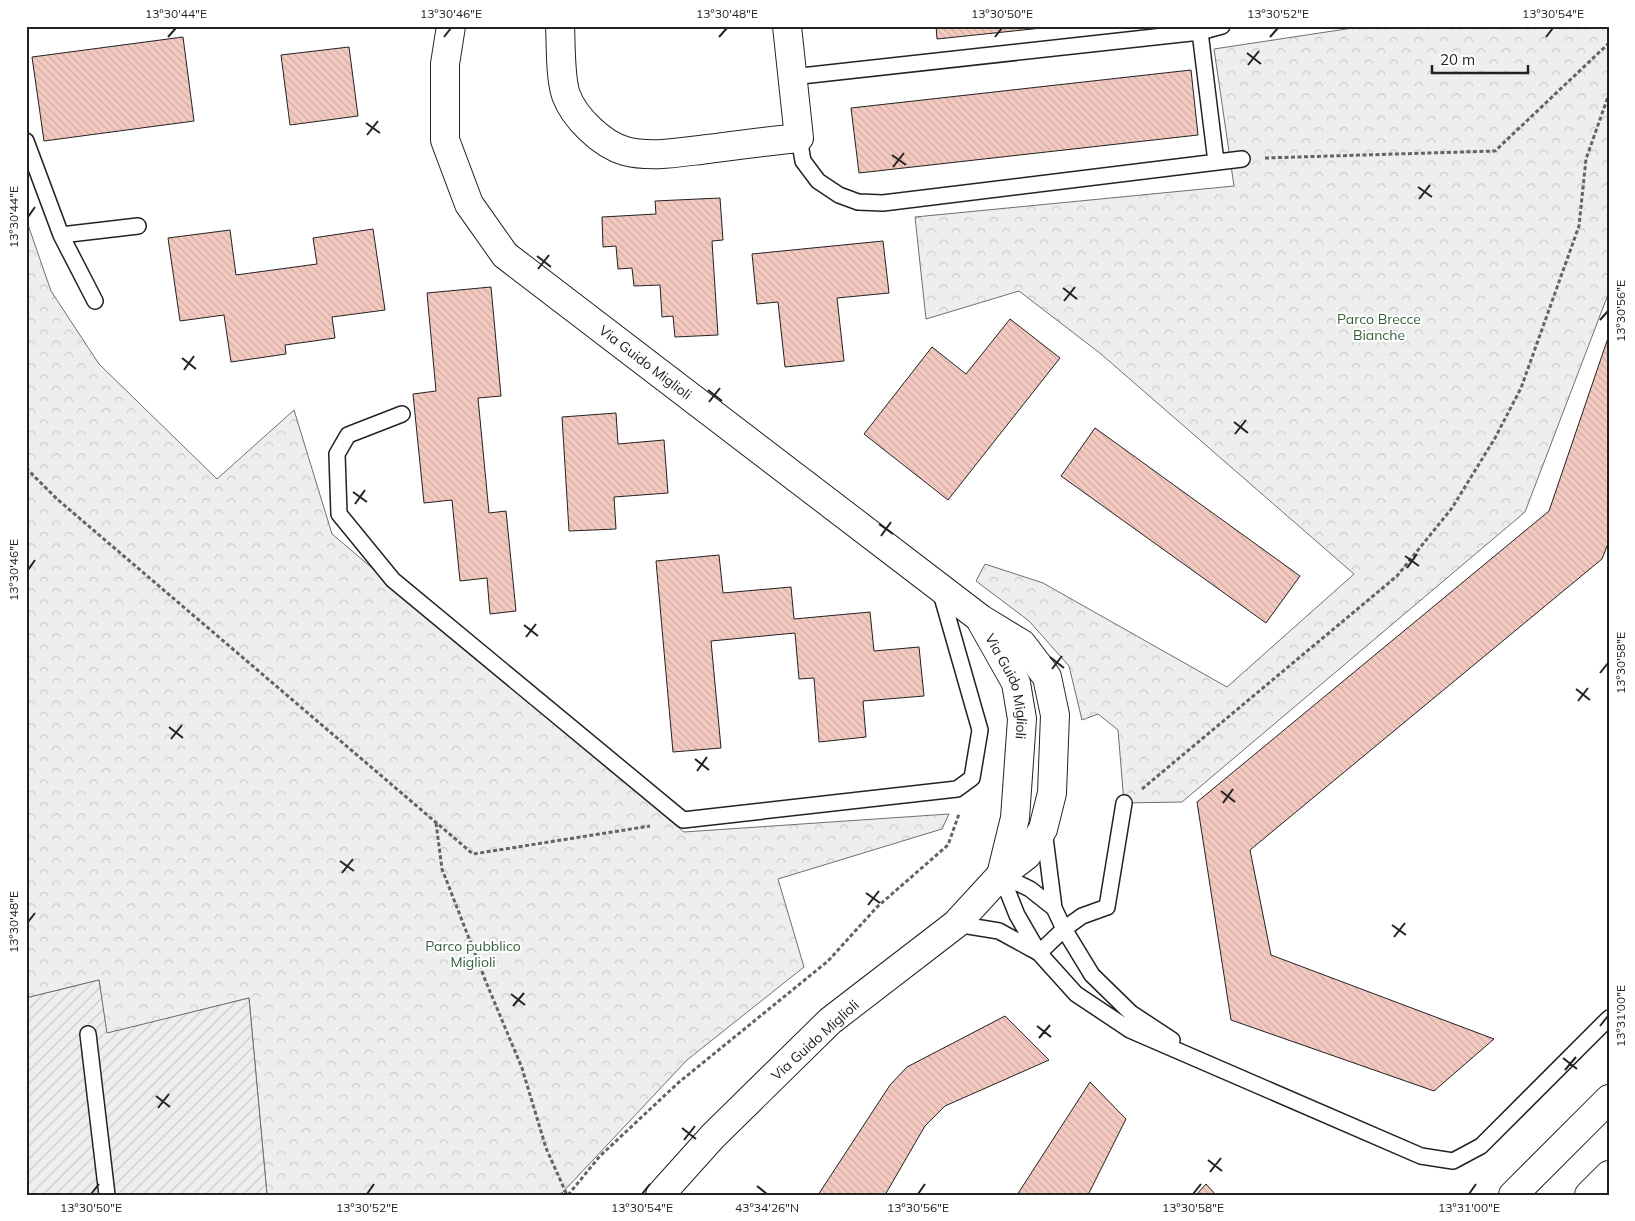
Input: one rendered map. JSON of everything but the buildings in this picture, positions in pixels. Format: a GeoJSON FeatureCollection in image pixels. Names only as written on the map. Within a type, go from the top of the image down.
{"type":"FeatureCollection","features":[{"type":"Feature","properties":{"kind":"main road","name":"Via Guido Miglioli"},"geometry":{"type":"LineString","coordinates":[[450,26],[445,64],[445,140],[468,204],[505,254],[981,619],[1022,644],[1047,677],[1055,715],[1052,793],[1043,829],[1027,855],[1001,875],[956,924],[830,1022],[713,1136],[660,1195]]}},
{"type":"Feature","properties":{"kind":"main road"},"geometry":{"type":"LineString","coordinates":[[560,26],[561,58],[566,94],[578,117],[599,137],[623,151],[642,154],[670,153],[799,138],[787,26]]}},
{"type":"Feature","properties":{"kind":"main road","name":"Via Guido Miglioli"},"geometry":{"type":"LineString","coordinates":[[981,619],[1016,682],[1022,719],[1015,818],[1001,875]]}},
{"type":"Feature","properties":{"kind":"main road"},"geometry":{"type":"LineString","coordinates":[[1513,1195],[1609,1099]]}},
{"type":"Feature","properties":{"kind":"main road"},"geometry":{"type":"LineString","coordinates":[[1589,1195],[1609,1175]]}},
{"type":"Feature","properties":{"kind":"lane"},"geometry":{"type":"LineString","coordinates":[[792,77],[1200,32],[1222,26]]}},
{"type":"Feature","properties":{"kind":"lane"},"geometry":{"type":"LineString","coordinates":[[1200,32],[1216,162]]}},
{"type":"Feature","properties":{"kind":"lane"},"geometry":{"type":"LineString","coordinates":[[799,138],[803,161],[818,181],[840,195],[858,202],[884,203],[1242,159]]}},
{"type":"Feature","properties":{"kind":"lane"},"geometry":{"type":"LineString","coordinates":[[26,141],[61,235],[95,301]]}},
{"type":"Feature","properties":{"kind":"lane"},"geometry":{"type":"LineString","coordinates":[[61,235],[138,226]]}},
{"type":"Feature","properties":{"kind":"lane"},"geometry":{"type":"LineString","coordinates":[[402,414],[348,435],[337,454],[339,514],[393,580],[683,820],[957,789],[972,778],[980,730],[940,587]]}},
{"type":"Feature","properties":{"kind":"lane"},"geometry":{"type":"LineString","coordinates":[[1039,953],[1064,929],[1082,916],[1107,907],[1124,803]]}},
{"type":"Feature","properties":{"kind":"lane"},"geometry":{"type":"LineString","coordinates":[[1043,829],[1054,908],[1064,929],[1092,975],[1131,1012],[1200,1059]]}},
{"type":"Feature","properties":{"kind":"lane"},"geometry":{"type":"LineString","coordinates":[[1001,875],[1030,889],[1054,908]]}},
{"type":"Feature","properties":{"kind":"lane"},"geometry":{"type":"LineString","coordinates":[[1001,875],[1017,915],[1039,953],[1076,994],[1130,1030],[1421,1156],[1453,1161],[1481,1146],[1609,1018]]}},
{"type":"Feature","properties":{"kind":"lane"},"geometry":{"type":"LineString","coordinates":[[956,924],[999,932],[1039,953]]}},
{"type":"Feature","properties":{"kind":"lane"},"geometry":{"type":"LineString","coordinates":[[88,1034],[107,1195]]}},
{"type":"Feature","properties":{"kind":"path"},"geometry":{"type":"LineString","coordinates":[[1242,159],[1495,151],[1609,43]]}},
{"type":"Feature","properties":{"kind":"path"},"geometry":{"type":"LineString","coordinates":[[1124,803],[1397,576],[1452,508],[1495,438],[1521,388],[1579,226],[1586,159],[1609,94]]}},
{"type":"Feature","properties":{"kind":"path"},"geometry":{"type":"LineString","coordinates":[[26,468],[57,499],[473,854],[683,820]]}},
{"type":"Feature","properties":{"kind":"path"},"geometry":{"type":"LineString","coordinates":[[435,822],[442,868],[522,1068],[546,1148],[568,1195],[600,1156],[678,1082],[828,961],[877,907],[948,845],[972,778]]}},
{"type":"Feature","properties":{"kind":"green space","name":"Parco Brecce Bianche"},"geometry":{"type":"Polygon","coordinates":[[[1366,26],[1609,26],[1609,292],[1525,512],[1182,802],[1124,803],[1118,730],[1098,714],[1082,720],[1069,666],[1029,621],[976,581],[985,564],[1043,583],[1227,687],[1354,574],[1101,354],[1019,291],[926,319],[915,217],[1234,186],[1214,49],[1366,26]]]}},
{"type":"Feature","properties":{"kind":"green space","name":"Parco pubblico Miglioli"},"geometry":{"type":"Polygon","coordinates":[[[26,219],[51,291],[99,364],[217,479],[294,410],[332,534],[684,832],[949,814],[942,829],[778,879],[804,967],[687,1060],[562,1193],[552,1195],[267,1195],[249,998],[106,1034],[99,980],[26,998],[26,219]]]}},
{"type":"Feature","properties":{"kind":"green space"},"geometry":{"type":"Polygon","coordinates":[[[99,980],[107,1033],[249,998],[267,1195],[26,1195],[26,998],[99,980]]]}}]}
